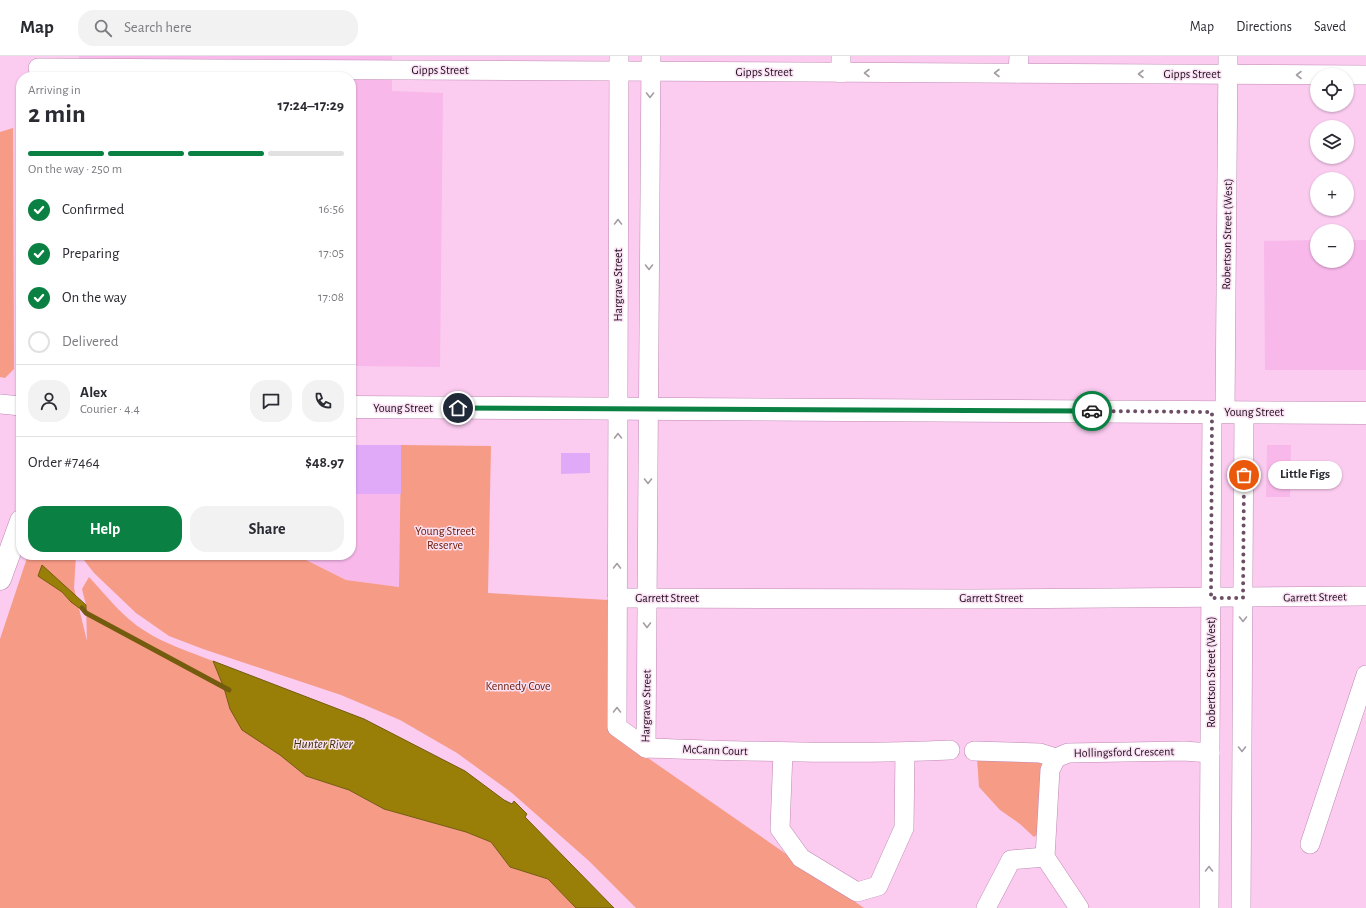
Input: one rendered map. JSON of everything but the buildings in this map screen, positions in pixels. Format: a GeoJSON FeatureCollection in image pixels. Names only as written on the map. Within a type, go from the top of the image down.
{"type":"FeatureCollection","features":[{"type":"Feature","properties":{"kind":"main road","name":"Young Street"},"geometry":{"type":"LineString","coordinates":[[356,407],[1366,413]]}},
{"type":"Feature","properties":{"kind":"main road"},"geometry":{"type":"LineString","coordinates":[[0,579],[16,535]]}},
{"type":"Feature","properties":{"kind":"street","name":"Gipps Street"},"geometry":{"type":"LineString","coordinates":[[38,67],[619,64],[1228,65],[1366,75]]}},
{"type":"Feature","properties":{"kind":"street","name":"Hargrave Street"},"geometry":{"type":"LineString","coordinates":[[619,64],[617,727],[646,748]]}},
{"type":"Feature","properties":{"kind":"street","name":"Hargrave Street"},"geometry":{"type":"LineString","coordinates":[[646,748],[651,64]]}},
{"type":"Feature","properties":{"kind":"street","name":"Robertson Street (West)"},"geometry":{"type":"LineString","coordinates":[[1209,908],[1211,598],[1227,412],[1228,65]]}},
{"type":"Feature","properties":{"kind":"street"},"geometry":{"type":"LineString","coordinates":[[0,404],[16,406]]}},
{"type":"Feature","properties":{"kind":"street","name":"Robertson Street (West)"},"geometry":{"type":"LineString","coordinates":[[1227,412],[1243,598],[1241,908]]}},
{"type":"Feature","properties":{"kind":"street"},"geometry":{"type":"LineString","coordinates":[[618,515],[648,514]]}},
{"type":"Feature","properties":{"kind":"street","name":"Garrett Street"},"geometry":{"type":"LineString","coordinates":[[617,598],[1243,598],[1366,596]]}},
{"type":"Feature","properties":{"kind":"street"},"geometry":{"type":"LineString","coordinates":[[1310,844],[1366,675]]}},
{"type":"Feature","properties":{"kind":"street","name":"McCann Court"},"geometry":{"type":"LineString","coordinates":[[646,748],[783,752],[905,752],[950,750]]}},
{"type":"Feature","properties":{"kind":"street"},"geometry":{"type":"LineString","coordinates":[[974,751],[1040,753],[1056,758],[1050,770],[1045,857],[1079,908]]}},
{"type":"Feature","properties":{"kind":"street","name":"Hollingsford Crescent"},"geometry":{"type":"LineString","coordinates":[[1056,758],[1068,752],[1184,751],[1210,753]]}},
{"type":"Feature","properties":{"kind":"street"},"geometry":{"type":"LineString","coordinates":[[783,752],[780,829],[801,858],[857,892],[878,886],[904,828],[905,752]]}},
{"type":"Feature","properties":{"kind":"street"},"geometry":{"type":"LineString","coordinates":[[986,908],[1011,860],[1045,857]]}},
{"type":"Feature","properties":{"kind":"shaded area"},"geometry":{"type":"Polygon","coordinates":[[[79,56],[392,56],[392,91],[443,93],[440,367],[356,366],[356,72],[79,72],[79,56]]]}},
{"type":"Feature","properties":{"kind":"shaded area"},"geometry":{"type":"Polygon","coordinates":[[[1310,240],[1310,268],[1354,268],[1354,240],[1366,240],[1366,370],[1265,370],[1264,241],[1310,240]]]}},
{"type":"Feature","properties":{"kind":"shaded area"},"geometry":{"type":"Polygon","coordinates":[[[356,445],[401,445],[399,587],[346,580],[306,560],[356,560],[356,445]]]}},
{"type":"Feature","properties":{"kind":"shaded area"},"geometry":{"type":"Polygon","coordinates":[[[1267,445],[1291,445],[1290,497],[1266,497],[1267,445]]]}},
{"type":"Feature","properties":{"kind":"green space"},"geometry":{"type":"Polygon","coordinates":[[[13,128],[14,369],[5,378],[0,377],[0,132],[13,128]]]}},
{"type":"Feature","properties":{"kind":"green space","name":"Kennedy Cove"},"geometry":{"type":"Polygon","coordinates":[[[401,445],[491,446],[488,593],[608,600],[609,731],[864,908],[636,908],[589,861],[512,793],[457,753],[400,720],[341,695],[203,649],[169,636],[136,613],[94,573],[84,560],[306,560],[346,580],[399,587],[401,445]]]}},
{"type":"Feature","properties":{"kind":"green space"},"geometry":{"type":"Polygon","coordinates":[[[26,560],[76,560],[74,588],[87,641],[86,605],[82,589],[89,577],[115,606],[137,626],[169,644],[213,661],[224,688],[230,709],[306,776],[349,790],[384,809],[466,832],[491,842],[510,867],[548,879],[576,908],[0,908],[0,639],[26,560]]]}},
{"type":"Feature","properties":{"kind":"green space"},"geometry":{"type":"Polygon","coordinates":[[[977,758],[1042,761],[1041,831],[1034,837],[1020,824],[1000,810],[979,787],[977,758]]]}},
{"type":"Feature","properties":{"kind":"water"},"geometry":{"type":"Polygon","coordinates":[[[42,565],[86,605],[86,613],[71,602],[62,592],[38,576],[42,565]]]}},
{"type":"Feature","properties":{"kind":"water","name":"Hunter River"},"geometry":{"type":"Polygon","coordinates":[[[213,661],[364,719],[465,771],[504,800],[512,804],[514,801],[527,814],[525,817],[614,908],[576,908],[548,879],[510,867],[491,842],[466,832],[384,809],[349,790],[306,776],[280,755],[242,730],[230,709],[224,688],[213,661]]]}},
{"type":"Feature","properties":{"kind":"waterway"},"geometry":{"type":"LineString","coordinates":[[82,608],[86,613],[229,690]]}},
{"type":"Feature","properties":{"kind":"way so far"},"geometry":{"type":"LineString","coordinates":[[1092,411],[1212,412],[1211,598],[1243,598],[1244,475]]}},
{"type":"Feature","properties":{"kind":"place","name":"Little Figs"},"geometry":{"type":"Point","coordinates":[1244,475]}},
{"type":"Feature","properties":{"kind":"route"},"geometry":{"type":"LineString","coordinates":[[458,408],[1092,411]]}},
{"type":"Feature","properties":{"kind":"park label","name":"Young Street Reserve"},"geometry":{"type":"Point","coordinates":[445,538]}}]}
